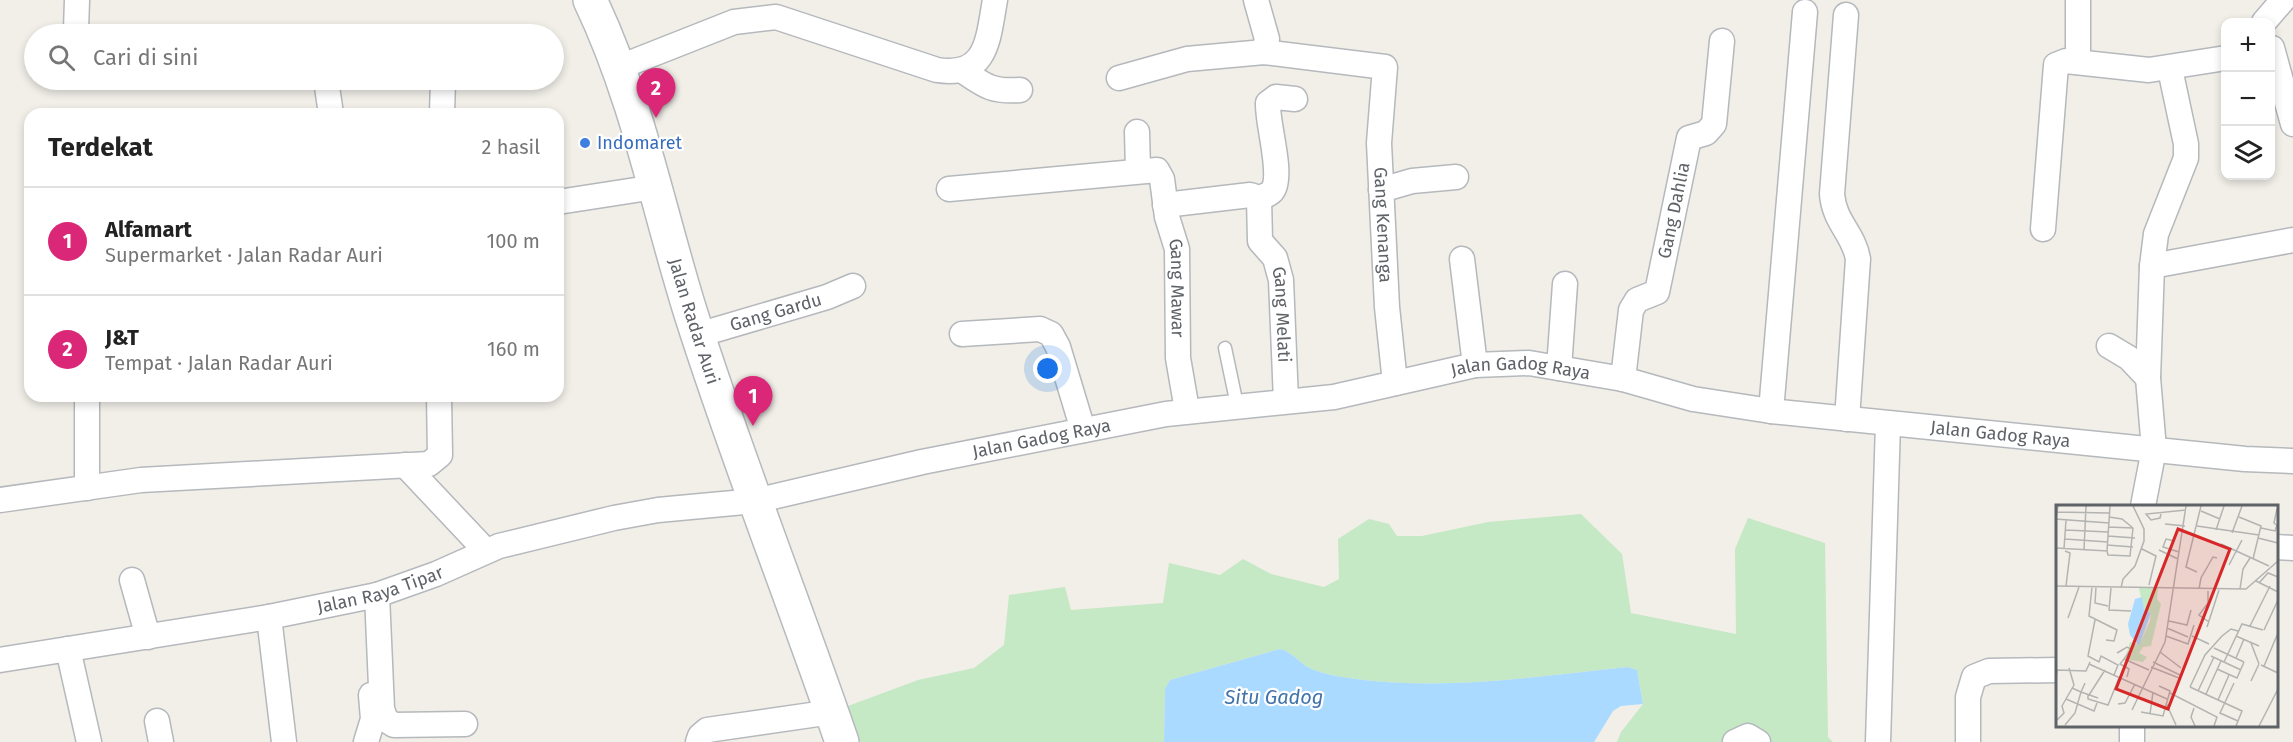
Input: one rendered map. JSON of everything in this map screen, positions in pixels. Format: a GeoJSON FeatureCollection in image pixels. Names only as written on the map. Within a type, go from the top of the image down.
{"type":"FeatureCollection","features":[{"type":"Feature","properties":{"kind":"main road","name":"Jalan Radar Auri"},"geometry":{"type":"LineString","coordinates":[[590,0],[620,67],[698,335],[837,727]]}},
{"type":"Feature","properties":{"kind":"street"},"geometry":{"type":"LineString","coordinates":[[76,24],[77,0]]}},
{"type":"Feature","properties":{"kind":"street"},"geometry":{"type":"LineString","coordinates":[[963,71],[975,64],[982,54],[995,0]]}},
{"type":"Feature","properties":{"kind":"street"},"geometry":{"type":"LineString","coordinates":[[1119,78],[1187,59],[1264,52],[1267,39],[1256,0]]}},
{"type":"Feature","properties":{"kind":"street"},"geometry":{"type":"LineString","coordinates":[[2078,0],[2078,62]]}},
{"type":"Feature","properties":{"kind":"street"},"geometry":{"type":"LineString","coordinates":[[2267,18],[2283,0]]}},
{"type":"Feature","properties":{"kind":"street"},"geometry":{"type":"LineString","coordinates":[[1771,411],[1804,12]]}},
{"type":"Feature","properties":{"kind":"street"},"geometry":{"type":"LineString","coordinates":[[1846,15],[1832,194],[1833,208],[1852,241],[1858,259],[1847,419]]}},
{"type":"Feature","properties":{"kind":"street"},"geometry":{"type":"LineString","coordinates":[[620,67],[734,22],[777,17],[937,70],[963,71],[991,89],[1001,92],[1020,90]]}},
{"type":"Feature","properties":{"kind":"street","name":"Gang Dahlia"},"geometry":{"type":"LineString","coordinates":[[1623,379],[1631,310],[1637,300],[1658,292],[1689,138],[1706,133],[1713,124],[1722,41]]}},
{"type":"Feature","properties":{"kind":"street"},"geometry":{"type":"LineString","coordinates":[[2279,46],[2293,124]]}},
{"type":"Feature","properties":{"kind":"street","name":"Gang Kenanga"},"geometry":{"type":"LineString","coordinates":[[1264,52],[1385,67],[1378,135],[1387,307],[1395,383]]}},
{"type":"Feature","properties":{"kind":"street"},"geometry":{"type":"LineString","coordinates":[[2043,229],[2055,98],[2054,70],[2061,61],[2149,70],[2170,69],[2221,59]]}},
{"type":"Feature","properties":{"kind":"street"},"geometry":{"type":"LineString","coordinates":[[2143,505],[2154,449],[2148,378],[2152,266],[2156,234],[2186,159],[2186,144],[2170,69]]}},
{"type":"Feature","properties":{"kind":"street"},"geometry":{"type":"LineString","coordinates":[[327,90],[329,108]]}},
{"type":"Feature","properties":{"kind":"street"},"geometry":{"type":"LineString","coordinates":[[442,108],[443,90]]}},
{"type":"Feature","properties":{"kind":"street"},"geometry":{"type":"LineString","coordinates":[[1165,205],[1250,195],[1258,198],[1274,190],[1274,140],[1268,103],[1276,97],[1295,99]]}},
{"type":"Feature","properties":{"kind":"street","name":"Gang Mawar"},"geometry":{"type":"LineString","coordinates":[[1137,132],[1147,170],[1162,179],[1165,205],[1177,249],[1178,358],[1187,410]]}},
{"type":"Feature","properties":{"kind":"street"},"geometry":{"type":"LineString","coordinates":[[949,189],[1147,170]]}},
{"type":"Feature","properties":{"kind":"street"},"geometry":{"type":"LineString","coordinates":[[1381,190],[1412,181],[1456,177]]}},
{"type":"Feature","properties":{"kind":"street"},"geometry":{"type":"LineString","coordinates":[[564,201],[655,188]]}},
{"type":"Feature","properties":{"kind":"street","name":"Gang Melati"},"geometry":{"type":"LineString","coordinates":[[1258,198],[1260,241],[1275,258],[1281,280],[1286,401]]}},
{"type":"Feature","properties":{"kind":"street"},"geometry":{"type":"LineString","coordinates":[[2152,266],[2293,240]]}},
{"type":"Feature","properties":{"kind":"street"},"geometry":{"type":"LineString","coordinates":[[1462,259],[1475,365]]}},
{"type":"Feature","properties":{"kind":"street"},"geometry":{"type":"LineString","coordinates":[[1559,368],[1565,284]]}},
{"type":"Feature","properties":{"kind":"street","name":"Gang Gardu"},"geometry":{"type":"LineString","coordinates":[[698,335],[826,297],[853,286]]}},
{"type":"Feature","properties":{"kind":"street"},"geometry":{"type":"LineString","coordinates":[[962,334],[1040,329],[1051,334],[1058,347],[1083,430]]}},
{"type":"Feature","properties":{"kind":"street"},"geometry":{"type":"LineString","coordinates":[[2109,346],[2136,363],[2148,378]]}},
{"type":"Feature","properties":{"kind":"street","name":"Jalan Gadog Raya"},"geometry":{"type":"LineString","coordinates":[[755,501],[922,462],[1187,410],[1334,396],[1475,365],[1529,363],[1623,379],[1693,399],[1771,411],[2245,459],[2293,461]]}},
{"type":"Feature","properties":{"kind":"street"},"geometry":{"type":"LineString","coordinates":[[87,402],[87,488]]}},
{"type":"Feature","properties":{"kind":"street"},"geometry":{"type":"LineString","coordinates":[[0,500],[141,480],[429,464],[440,455],[439,402]]}},
{"type":"Feature","properties":{"kind":"street"},"geometry":{"type":"LineString","coordinates":[[1878,742],[1888,424]]}},
{"type":"Feature","properties":{"kind":"street"},"geometry":{"type":"LineString","coordinates":[[405,465],[486,551]]}},
{"type":"Feature","properties":{"kind":"street","name":"Jalan Raya Tipar"},"geometry":{"type":"LineString","coordinates":[[0,660],[269,617],[371,596],[436,574],[486,551],[614,518],[658,510],[755,501]]}},
{"type":"Feature","properties":{"kind":"street"},"geometry":{"type":"LineString","coordinates":[[2278,547],[2293,548]]}},
{"type":"Feature","properties":{"kind":"street"},"geometry":{"type":"LineString","coordinates":[[132,580],[148,637]]}},
{"type":"Feature","properties":{"kind":"street"},"geometry":{"type":"LineString","coordinates":[[371,596],[382,709],[386,720],[394,725],[465,724]]}},
{"type":"Feature","properties":{"kind":"street"},"geometry":{"type":"LineString","coordinates":[[366,742],[373,719],[371,596]]}},
{"type":"Feature","properties":{"kind":"street"},"geometry":{"type":"LineString","coordinates":[[269,617],[284,742]]}},
{"type":"Feature","properties":{"kind":"street"},"geometry":{"type":"LineString","coordinates":[[68,649],[89,742]]}},
{"type":"Feature","properties":{"kind":"street"},"geometry":{"type":"LineString","coordinates":[[1968,742],[1970,687],[1980,672],[2056,670]]}},
{"type":"Feature","properties":{"kind":"street"},"geometry":{"type":"LineString","coordinates":[[698,742],[700,736],[707,730],[837,727]]}},
{"type":"Feature","properties":{"kind":"street"},"geometry":{"type":"LineString","coordinates":[[1735,742],[1748,736],[1758,742]]}},
{"type":"Feature","properties":{"kind":"lane"},"geometry":{"type":"LineString","coordinates":[[1225,348],[1237,405]]}},
{"type":"Feature","properties":{"kind":"green space"},"geometry":{"type":"Polygon","coordinates":[[[1581,514],[1622,554],[1631,613],[1736,634],[1735,549],[1748,518],[1825,543],[1828,737],[1833,742],[1617,742],[1621,732],[1643,704],[1637,670],[1628,667],[1482,682],[1409,683],[1336,676],[1309,668],[1280,649],[1170,680],[1165,690],[1164,742],[842,742],[832,712],[918,680],[974,668],[1004,645],[1009,595],[1065,587],[1071,610],[1163,603],[1169,563],[1220,575],[1243,559],[1271,574],[1324,587],[1339,579],[1338,539],[1369,519],[1389,524],[1397,536],[1422,536],[1488,522],[1581,514]]]}},
{"type":"Feature","properties":{"kind":"water","name":"Situ Gadog"},"geometry":{"type":"Polygon","coordinates":[[[1280,649],[1309,668],[1336,676],[1409,683],[1482,682],[1628,667],[1637,670],[1643,704],[1621,706],[1613,711],[1594,742],[1164,742],[1165,689],[1170,680],[1280,649]]]}},
{"type":"Feature","properties":{"kind":"place","name":"J&T"},"geometry":{"type":"Point","coordinates":[656,118]}},
{"type":"Feature","properties":{"kind":"place","name":"Indomaret"},"geometry":{"type":"Point","coordinates":[585,143]}},
{"type":"Feature","properties":{"kind":"place","name":"Alfamart"},"geometry":{"type":"Point","coordinates":[753,426]}}]}
